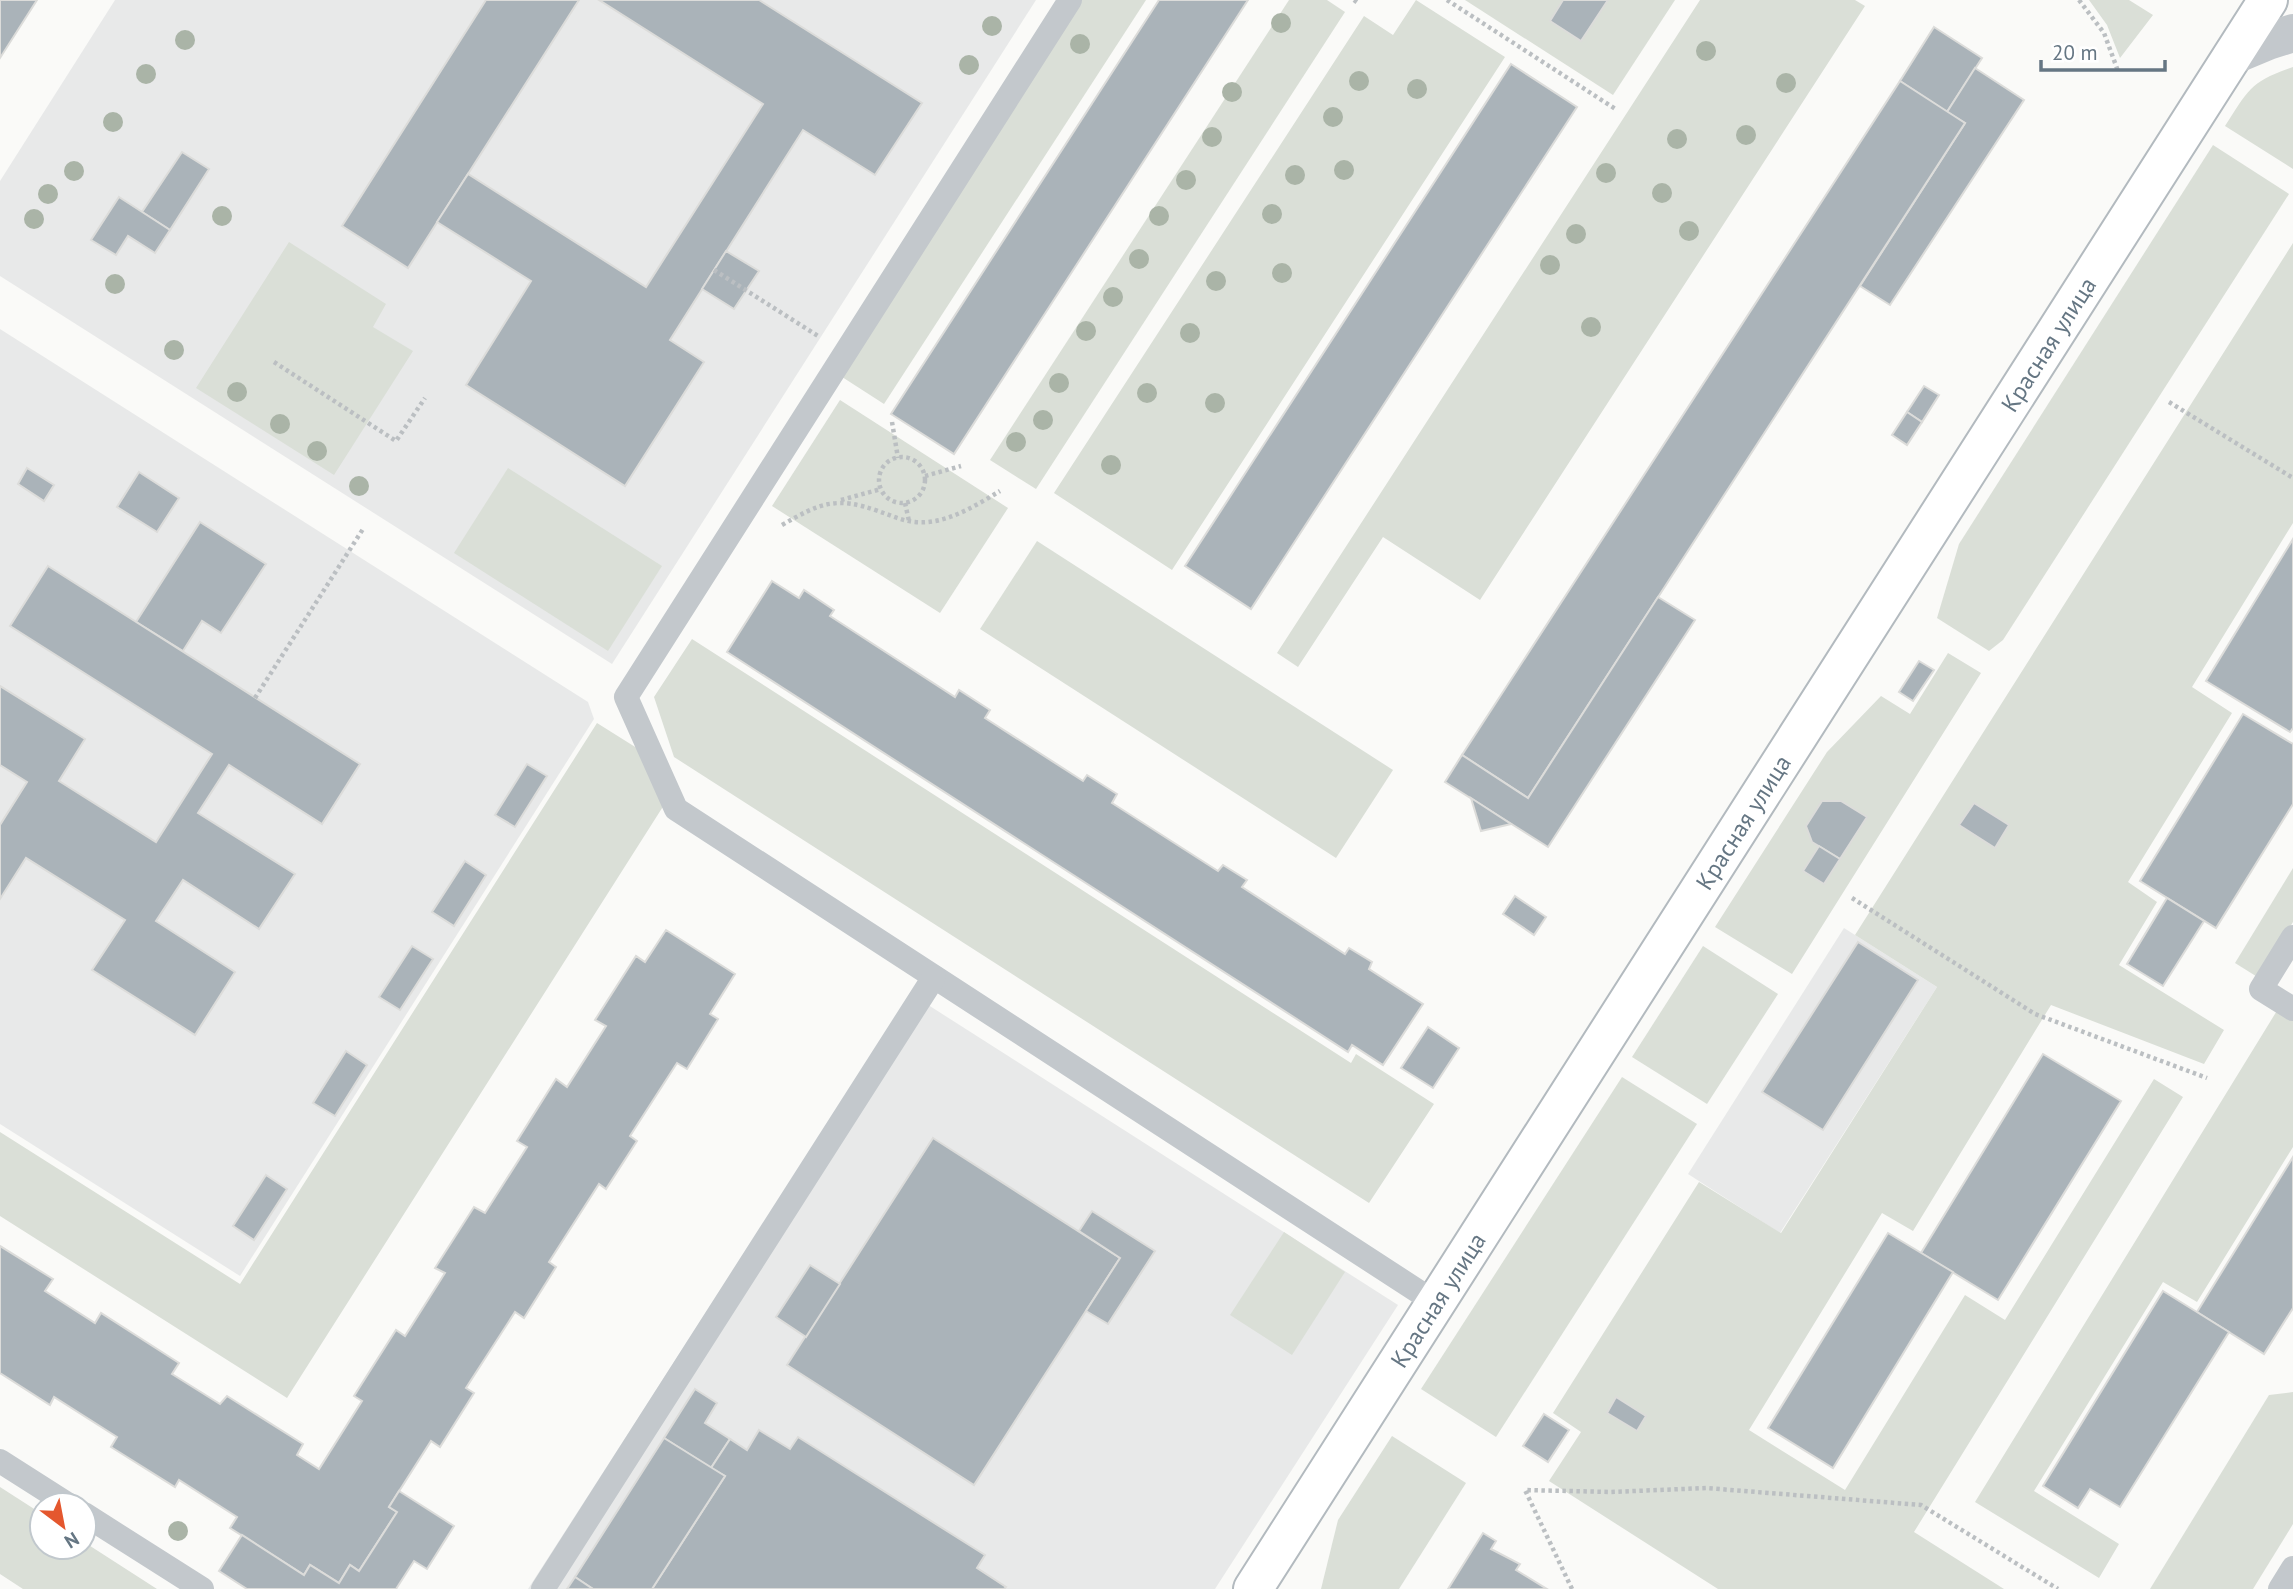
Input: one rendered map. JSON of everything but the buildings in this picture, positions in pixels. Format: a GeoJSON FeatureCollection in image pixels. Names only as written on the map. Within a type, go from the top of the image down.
{"type":"FeatureCollection","features":[{"type":"Feature","properties":{"kind":"street","name":"Красная улица"},"geometry":{"type":"LineString","coordinates":[[1253,1589],[2268,0]]}},
{"type":"Feature","properties":{"kind":"street"},"geometry":{"type":"LineString","coordinates":[[2232,57],[2293,33]]}},
{"type":"Feature","properties":{"kind":"lane"},"geometry":{"type":"LineString","coordinates":[[1070,0],[626,697],[676,809],[1436,1303]]}},
{"type":"Feature","properties":{"kind":"lane"},"geometry":{"type":"LineString","coordinates":[[2293,937],[2261,989],[2293,1009]]}},
{"type":"Feature","properties":{"kind":"lane"},"geometry":{"type":"LineString","coordinates":[[543,1589],[934,977]]}},
{"type":"Feature","properties":{"kind":"lane"},"geometry":{"type":"LineString","coordinates":[[0,1461],[47,1491]]}},
{"type":"Feature","properties":{"kind":"lane"},"geometry":{"type":"LineString","coordinates":[[98,1523],[202,1589]]}},
{"type":"Feature","properties":{"kind":"lane"},"geometry":{"type":"LineString","coordinates":[[2280,1589],[2293,1568]]}},
{"type":"Feature","properties":{"kind":"path"},"geometry":{"type":"LineString","coordinates":[[1447,0],[1617,110]]}},
{"type":"Feature","properties":{"kind":"path"},"geometry":{"type":"LineString","coordinates":[[2079,0],[2104,33],[2118,71]]}},
{"type":"Feature","properties":{"kind":"path"},"geometry":{"type":"LineString","coordinates":[[714,270],[820,337]]}},
{"type":"Feature","properties":{"kind":"path"},"geometry":{"type":"LineString","coordinates":[[274,362],[396,441],[425,398]]}},
{"type":"Feature","properties":{"kind":"path"},"geometry":{"type":"LineString","coordinates":[[2169,402],[2293,478]]}},
{"type":"Feature","properties":{"kind":"path"},"geometry":{"type":"LineString","coordinates":[[892,422],[898,458]]}},
{"type":"Feature","properties":{"kind":"path"},"geometry":{"type":"LineString","coordinates":[[898,458],[912,460],[918,464],[924,476],[922,490],[918,496],[905,503],[891,500],[879,483],[886,464],[898,458]]}},
{"type":"Feature","properties":{"kind":"path"},"geometry":{"type":"LineString","coordinates":[[924,476],[961,466]]}},
{"type":"Feature","properties":{"kind":"path"},"geometry":{"type":"LineString","coordinates":[[782,525],[814,508],[881,489]]}},
{"type":"Feature","properties":{"kind":"path"},"geometry":{"type":"LineString","coordinates":[[837,502],[864,506],[909,521],[924,522],[967,509],[1000,491]]}},
{"type":"Feature","properties":{"kind":"path"},"geometry":{"type":"LineString","coordinates":[[905,503],[909,521]]}},
{"type":"Feature","properties":{"kind":"path"},"geometry":{"type":"LineString","coordinates":[[255,698],[363,529]]}},
{"type":"Feature","properties":{"kind":"path"},"geometry":{"type":"LineString","coordinates":[[1852,898],[2035,1014],[2207,1077]]}},
{"type":"Feature","properties":{"kind":"path"},"geometry":{"type":"LineString","coordinates":[[1572,1589],[1525,1490],[1611,1492],[1706,1488],[1921,1504],[2058,1589]]}},
{"type":"Feature","properties":{"kind":"shaded area"},"geometry":{"type":"Polygon","coordinates":[[[115,0],[1036,0],[612,664],[0,276],[0,181],[115,0]]]}},
{"type":"Feature","properties":{"kind":"shaded area"},"geometry":{"type":"Polygon","coordinates":[[[1082,0],[1146,0],[884,404],[839,375],[1082,0]]]}},
{"type":"Feature","properties":{"kind":"shaded area"},"geometry":{"type":"Polygon","coordinates":[[[1289,0],[1327,0],[1345,12],[1036,489],[990,460],[1289,0]]]}},
{"type":"Feature","properties":{"kind":"shaded area"},"geometry":{"type":"Polygon","coordinates":[[[1416,0],[1505,57],[1172,570],[1054,493],[1364,16],[1393,35],[1416,0]]]}},
{"type":"Feature","properties":{"kind":"shaded area"},"geometry":{"type":"Polygon","coordinates":[[[1465,0],[1675,0],[1613,95],[1465,0]]]}},
{"type":"Feature","properties":{"kind":"shaded area"},"geometry":{"type":"Polygon","coordinates":[[[1700,0],[1855,0],[1865,6],[1480,600],[1383,537],[1298,667],[1277,653],[1700,0]]]}},
{"type":"Feature","properties":{"kind":"shaded area"},"geometry":{"type":"Polygon","coordinates":[[[2089,0],[2129,0],[2153,15],[2120,58],[2107,25],[2089,0]]]}},
{"type":"Feature","properties":{"kind":"shaded area"},"geometry":{"type":"Polygon","coordinates":[[[2293,67],[2293,169],[2225,126],[2252,88],[2268,77],[2293,67]]]}},
{"type":"Feature","properties":{"kind":"shaded area"},"geometry":{"type":"Polygon","coordinates":[[[2213,145],[2289,194],[2003,640],[1989,651],[1937,618],[1959,544],[2213,145]]]}},
{"type":"Feature","properties":{"kind":"shaded area"},"geometry":{"type":"Polygon","coordinates":[[[289,242],[386,304],[373,327],[413,351],[334,475],[196,388],[289,242]]]}},
{"type":"Feature","properties":{"kind":"shaded area"},"geometry":{"type":"Polygon","coordinates":[[[2293,243],[2293,523],[2192,687],[2232,713],[2128,882],[2157,902],[2119,965],[2224,1030],[2204,1064],[2051,1005],[1913,1231],[1882,1213],[1749,1430],[1845,1490],[1965,1295],[2005,1320],[2154,1079],[2183,1097],[1914,1532],[2004,1589],[1718,1589],[1549,1481],[1581,1432],[1553,1413],[1699,1182],[1781,1233],[1937,987],[1855,935],[2293,243]]]}},
{"type":"Feature","properties":{"kind":"shaded area"},"geometry":{"type":"Polygon","coordinates":[[[0,329],[588,702],[594,719],[240,1276],[0,1124],[0,329]]]}},
{"type":"Feature","properties":{"kind":"shaded area"},"geometry":{"type":"Polygon","coordinates":[[[840,400],[1008,508],[940,613],[772,506],[840,400]]]}},
{"type":"Feature","properties":{"kind":"shaded area"},"geometry":{"type":"Polygon","coordinates":[[[508,468],[662,566],[608,651],[454,553],[508,468]]]}},
{"type":"Feature","properties":{"kind":"shaded area"},"geometry":{"type":"Polygon","coordinates":[[[1037,541],[1393,770],[1336,858],[980,629],[1037,541]]]}},
{"type":"Feature","properties":{"kind":"shaded area"},"geometry":{"type":"Polygon","coordinates":[[[692,639],[1351,1063],[1356,1054],[1434,1104],[1369,1203],[674,757],[654,697],[692,639]]]}},
{"type":"Feature","properties":{"kind":"shaded area"},"geometry":{"type":"Polygon","coordinates":[[[1948,653],[1981,673],[1792,974],[1715,927],[1827,752],[1881,696],[1910,714],[1948,653]]]}},
{"type":"Feature","properties":{"kind":"shaded area"},"geometry":{"type":"Polygon","coordinates":[[[597,723],[640,750],[664,805],[287,1398],[0,1216],[0,1132],[240,1284],[597,723]]]}},
{"type":"Feature","properties":{"kind":"shaded area"},"geometry":{"type":"Polygon","coordinates":[[[2293,868],[2293,922],[2259,978],[2235,963],[2293,868]]]}},
{"type":"Feature","properties":{"kind":"shaded area"},"geometry":{"type":"Polygon","coordinates":[[[1844,928],[1937,987],[1780,1233],[1688,1174],[1844,928]]]}},
{"type":"Feature","properties":{"kind":"shaded area"},"geometry":{"type":"Polygon","coordinates":[[[1703,946],[1778,994],[1707,1104],[1632,1057],[1703,946]]]}},
{"type":"Feature","properties":{"kind":"shaded area"},"geometry":{"type":"Polygon","coordinates":[[[911,994],[1398,1305],[1215,1589],[528,1589],[911,994]]]}},
{"type":"Feature","properties":{"kind":"shaded area"},"geometry":{"type":"Polygon","coordinates":[[[2278,1009],[2293,1018],[2293,1147],[2197,1302],[2163,1282],[2034,1491],[2119,1544],[2099,1578],[1975,1502],[2278,1009]]]}},
{"type":"Feature","properties":{"kind":"shaded area"},"geometry":{"type":"Polygon","coordinates":[[[1622,1077],[1697,1124],[1496,1437],[1421,1389],[1622,1077]]]}},
{"type":"Feature","properties":{"kind":"shaded area"},"geometry":{"type":"Polygon","coordinates":[[[1284,1232],[1345,1272],[1292,1355],[1230,1315],[1284,1232]]]}},
{"type":"Feature","properties":{"kind":"shaded area"},"geometry":{"type":"Polygon","coordinates":[[[2293,1392],[2293,1524],[2253,1589],[2150,1589],[2269,1395],[2293,1392]]]}},
{"type":"Feature","properties":{"kind":"shaded area"},"geometry":{"type":"Polygon","coordinates":[[[1392,1436],[1466,1483],[1399,1589],[1321,1589],[1338,1520],[1392,1436]]]}},
{"type":"Feature","properties":{"kind":"shaded area"},"geometry":{"type":"Polygon","coordinates":[[[0,1487],[28,1505],[28,1561],[98,1561],[98,1551],[157,1589],[23,1589],[0,1574],[0,1487]]]}}]}
